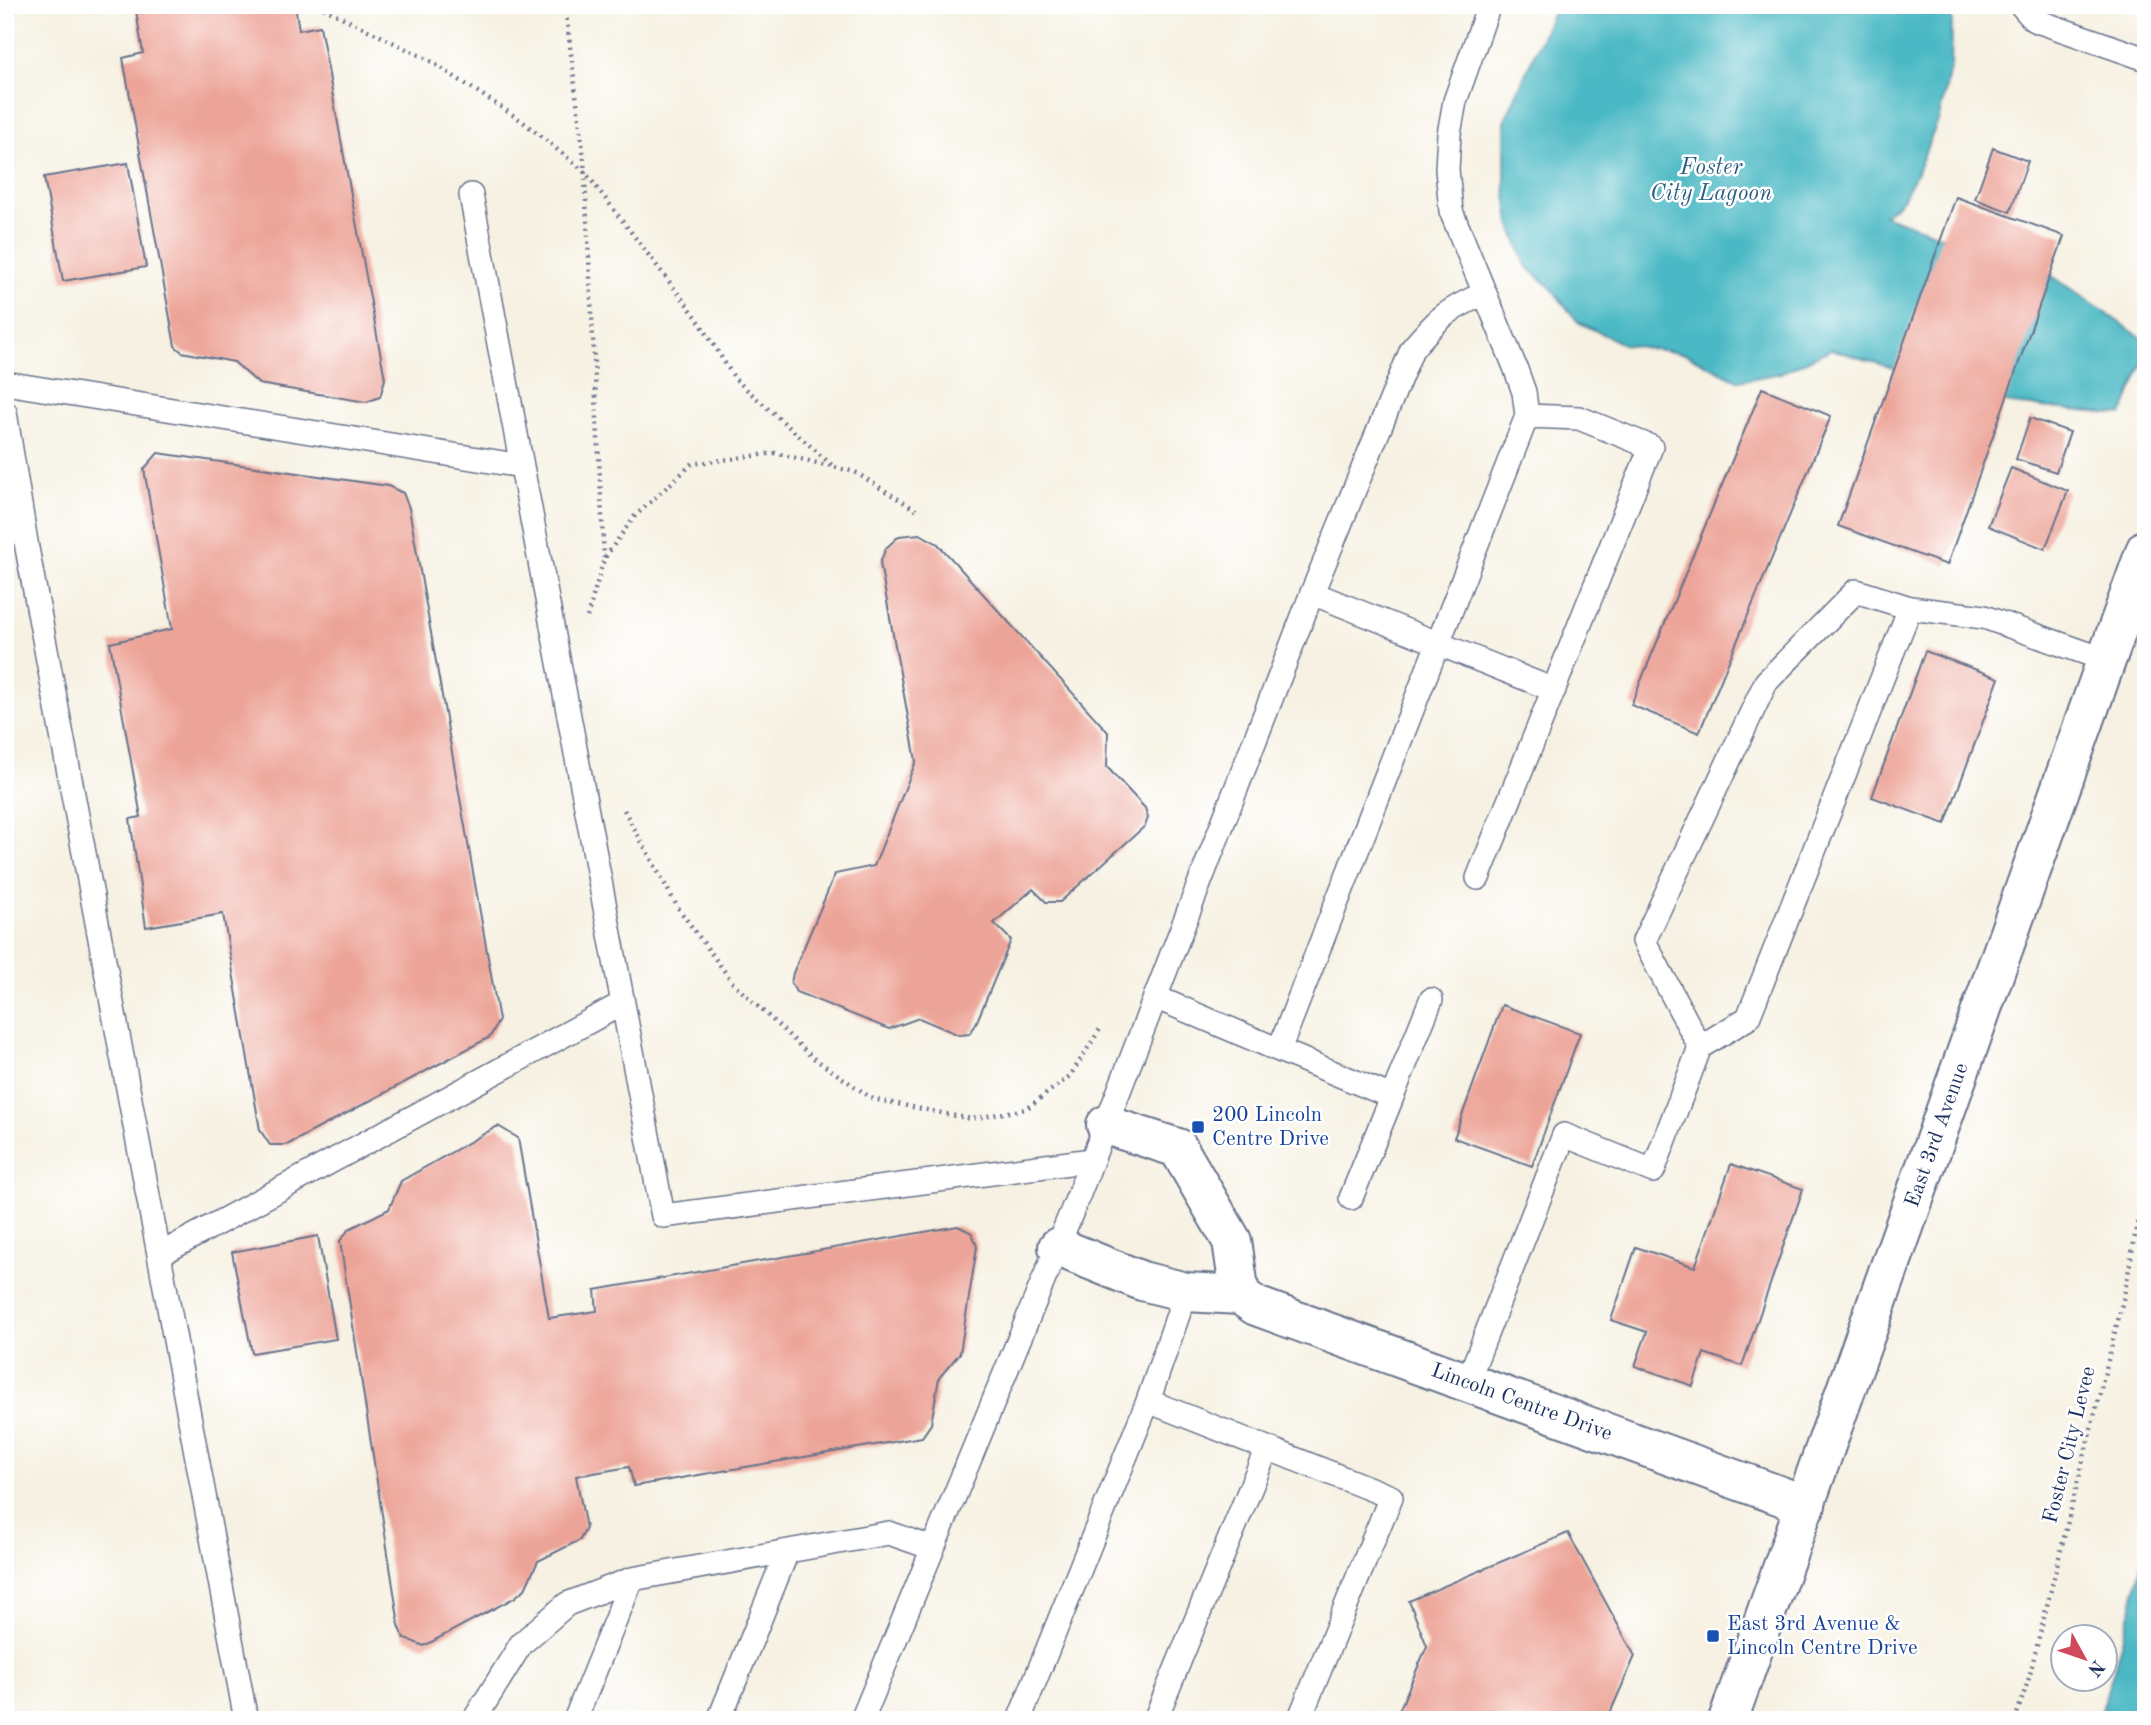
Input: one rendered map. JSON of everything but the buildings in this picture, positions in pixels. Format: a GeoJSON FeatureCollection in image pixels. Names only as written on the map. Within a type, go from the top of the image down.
{"type":"FeatureCollection","features":[{"type":"Feature","properties":{"kind":"street","name":"East 3rd Avenue"},"geometry":{"type":"LineString","coordinates":[[1728,1720],[2146,549]]}},
{"type":"Feature","properties":{"kind":"street"},"geometry":{"type":"LineString","coordinates":[[1106,1125],[1178,1148],[1232,1241],[1240,1295]]}},
{"type":"Feature","properties":{"kind":"street","name":"Lincoln Centre Drive"},"geometry":{"type":"LineString","coordinates":[[1058,1247],[1142,1281],[1186,1292],[1240,1295],[1256,1306],[1806,1505]]}},
{"type":"Feature","properties":{"kind":"lane"},"geometry":{"type":"LineString","coordinates":[[1279,1050],[1527,416],[1520,379],[1451,211],[1447,169],[1449,134],[1455,101],[1489,5]]}},
{"type":"Feature","properties":{"kind":"lane"},"geometry":{"type":"LineString","coordinates":[[2021,5],[2034,20],[2146,59]]}},
{"type":"Feature","properties":{"kind":"lane"},"geometry":{"type":"LineString","coordinates":[[471,195],[663,1216],[1092,1160]]}},
{"type":"Feature","properties":{"kind":"lane"},"geometry":{"type":"LineString","coordinates":[[862,1720],[1058,1247],[1312,593],[1412,349],[1435,322],[1452,308],[1485,293]]}},
{"type":"Feature","properties":{"kind":"lane"},"geometry":{"type":"LineString","coordinates":[[5,383],[522,466]]}},
{"type":"Feature","properties":{"kind":"lane"},"geometry":{"type":"LineString","coordinates":[[5,412],[27,548],[246,1720]]}},
{"type":"Feature","properties":{"kind":"lane"},"geometry":{"type":"LineString","coordinates":[[1478,878],[1651,447],[1579,418],[1527,416]]}},
{"type":"Feature","properties":{"kind":"lane"},"geometry":{"type":"LineString","coordinates":[[1700,1047],[1644,941],[1766,682],[1856,591],[1910,608],[1984,617],[2106,660]]}},
{"type":"Feature","properties":{"kind":"lane"},"geometry":{"type":"LineString","coordinates":[[1312,593],[1554,690]]}},
{"type":"Feature","properties":{"kind":"lane"},"geometry":{"type":"LineString","coordinates":[[1467,1383],[1564,1135],[1653,1171],[1700,1047],[1748,1018],[1910,608]]}},
{"type":"Feature","properties":{"kind":"lane"},"geometry":{"type":"LineString","coordinates":[[1155,997],[1392,1097]]}},
{"type":"Feature","properties":{"kind":"lane"},"geometry":{"type":"LineString","coordinates":[[1351,1198],[1431,1000]]}},
{"type":"Feature","properties":{"kind":"lane"},"geometry":{"type":"LineString","coordinates":[[159,1255],[623,1003]]}},
{"type":"Feature","properties":{"kind":"lane"},"geometry":{"type":"LineString","coordinates":[[1019,1720],[1148,1401],[1186,1292]]}},
{"type":"Feature","properties":{"kind":"lane"},"geometry":{"type":"LineString","coordinates":[[1148,1401],[1391,1497],[1299,1720]]}},
{"type":"Feature","properties":{"kind":"lane"},"geometry":{"type":"LineString","coordinates":[[1155,1720],[1267,1448]]}},
{"type":"Feature","properties":{"kind":"lane"},"geometry":{"type":"LineString","coordinates":[[474,1720],[521,1644],[567,1604],[632,1579],[889,1534],[932,1548]]}},
{"type":"Feature","properties":{"kind":"lane"},"geometry":{"type":"LineString","coordinates":[[719,1720],[787,1552]]}},
{"type":"Feature","properties":{"kind":"lane"},"geometry":{"type":"LineString","coordinates":[[575,1720],[632,1579]]}},
{"type":"Feature","properties":{"kind":"path"},"geometry":{"type":"LineString","coordinates":[[317,5],[429,61],[522,121],[585,172],[697,318],[735,379],[835,467]]}},
{"type":"Feature","properties":{"kind":"path"},"geometry":{"type":"LineString","coordinates":[[565,5],[585,172],[604,559]]}},
{"type":"Feature","properties":{"kind":"path"},"geometry":{"type":"LineString","coordinates":[[586,618],[604,559],[634,517],[692,464],[775,453],[855,472],[916,510]]}},
{"type":"Feature","properties":{"kind":"path"},"geometry":{"type":"LineString","coordinates":[[622,803],[625,814],[678,908],[733,983],[812,1057],[873,1099],[971,1119],[1026,1109],[1070,1076],[1102,1026]]}},
{"type":"Feature","properties":{"kind":"path","name":"Foster City Levee"},"geometry":{"type":"LineString","coordinates":[[2015,1720],[2029,1678],[2124,1296],[2146,1175]]}},
{"type":"Feature","properties":{"kind":"water","name":"Foster City Lagoon"},"geometry":{"type":"Polygon","coordinates":[[[1556,5],[1950,5],[1951,66],[1939,118],[1903,199],[1884,215],[2052,276],[2146,341],[2146,355],[2122,415],[2011,404],[1831,349],[1781,373],[1739,381],[1686,354],[1623,344],[1578,322],[1550,287],[1526,266],[1510,223],[1505,187],[1505,120],[1556,5]]]}},
{"type":"Feature","properties":{"kind":"water"},"geometry":{"type":"Polygon","coordinates":[[[2146,1543],[2146,1720],[2099,1720],[2107,1694],[2120,1694],[2120,1647],[2146,1543]]]}},
{"type":"Feature","properties":{"kind":"place","name":"200 Lincoln Centre Drive"},"geometry":{"type":"Point","coordinates":[1198,1127]}},
{"type":"Feature","properties":{"kind":"place","name":"East 3rd Avenue & Lincoln Centre Drive"},"geometry":{"type":"Point","coordinates":[1713,1636]}}]}
